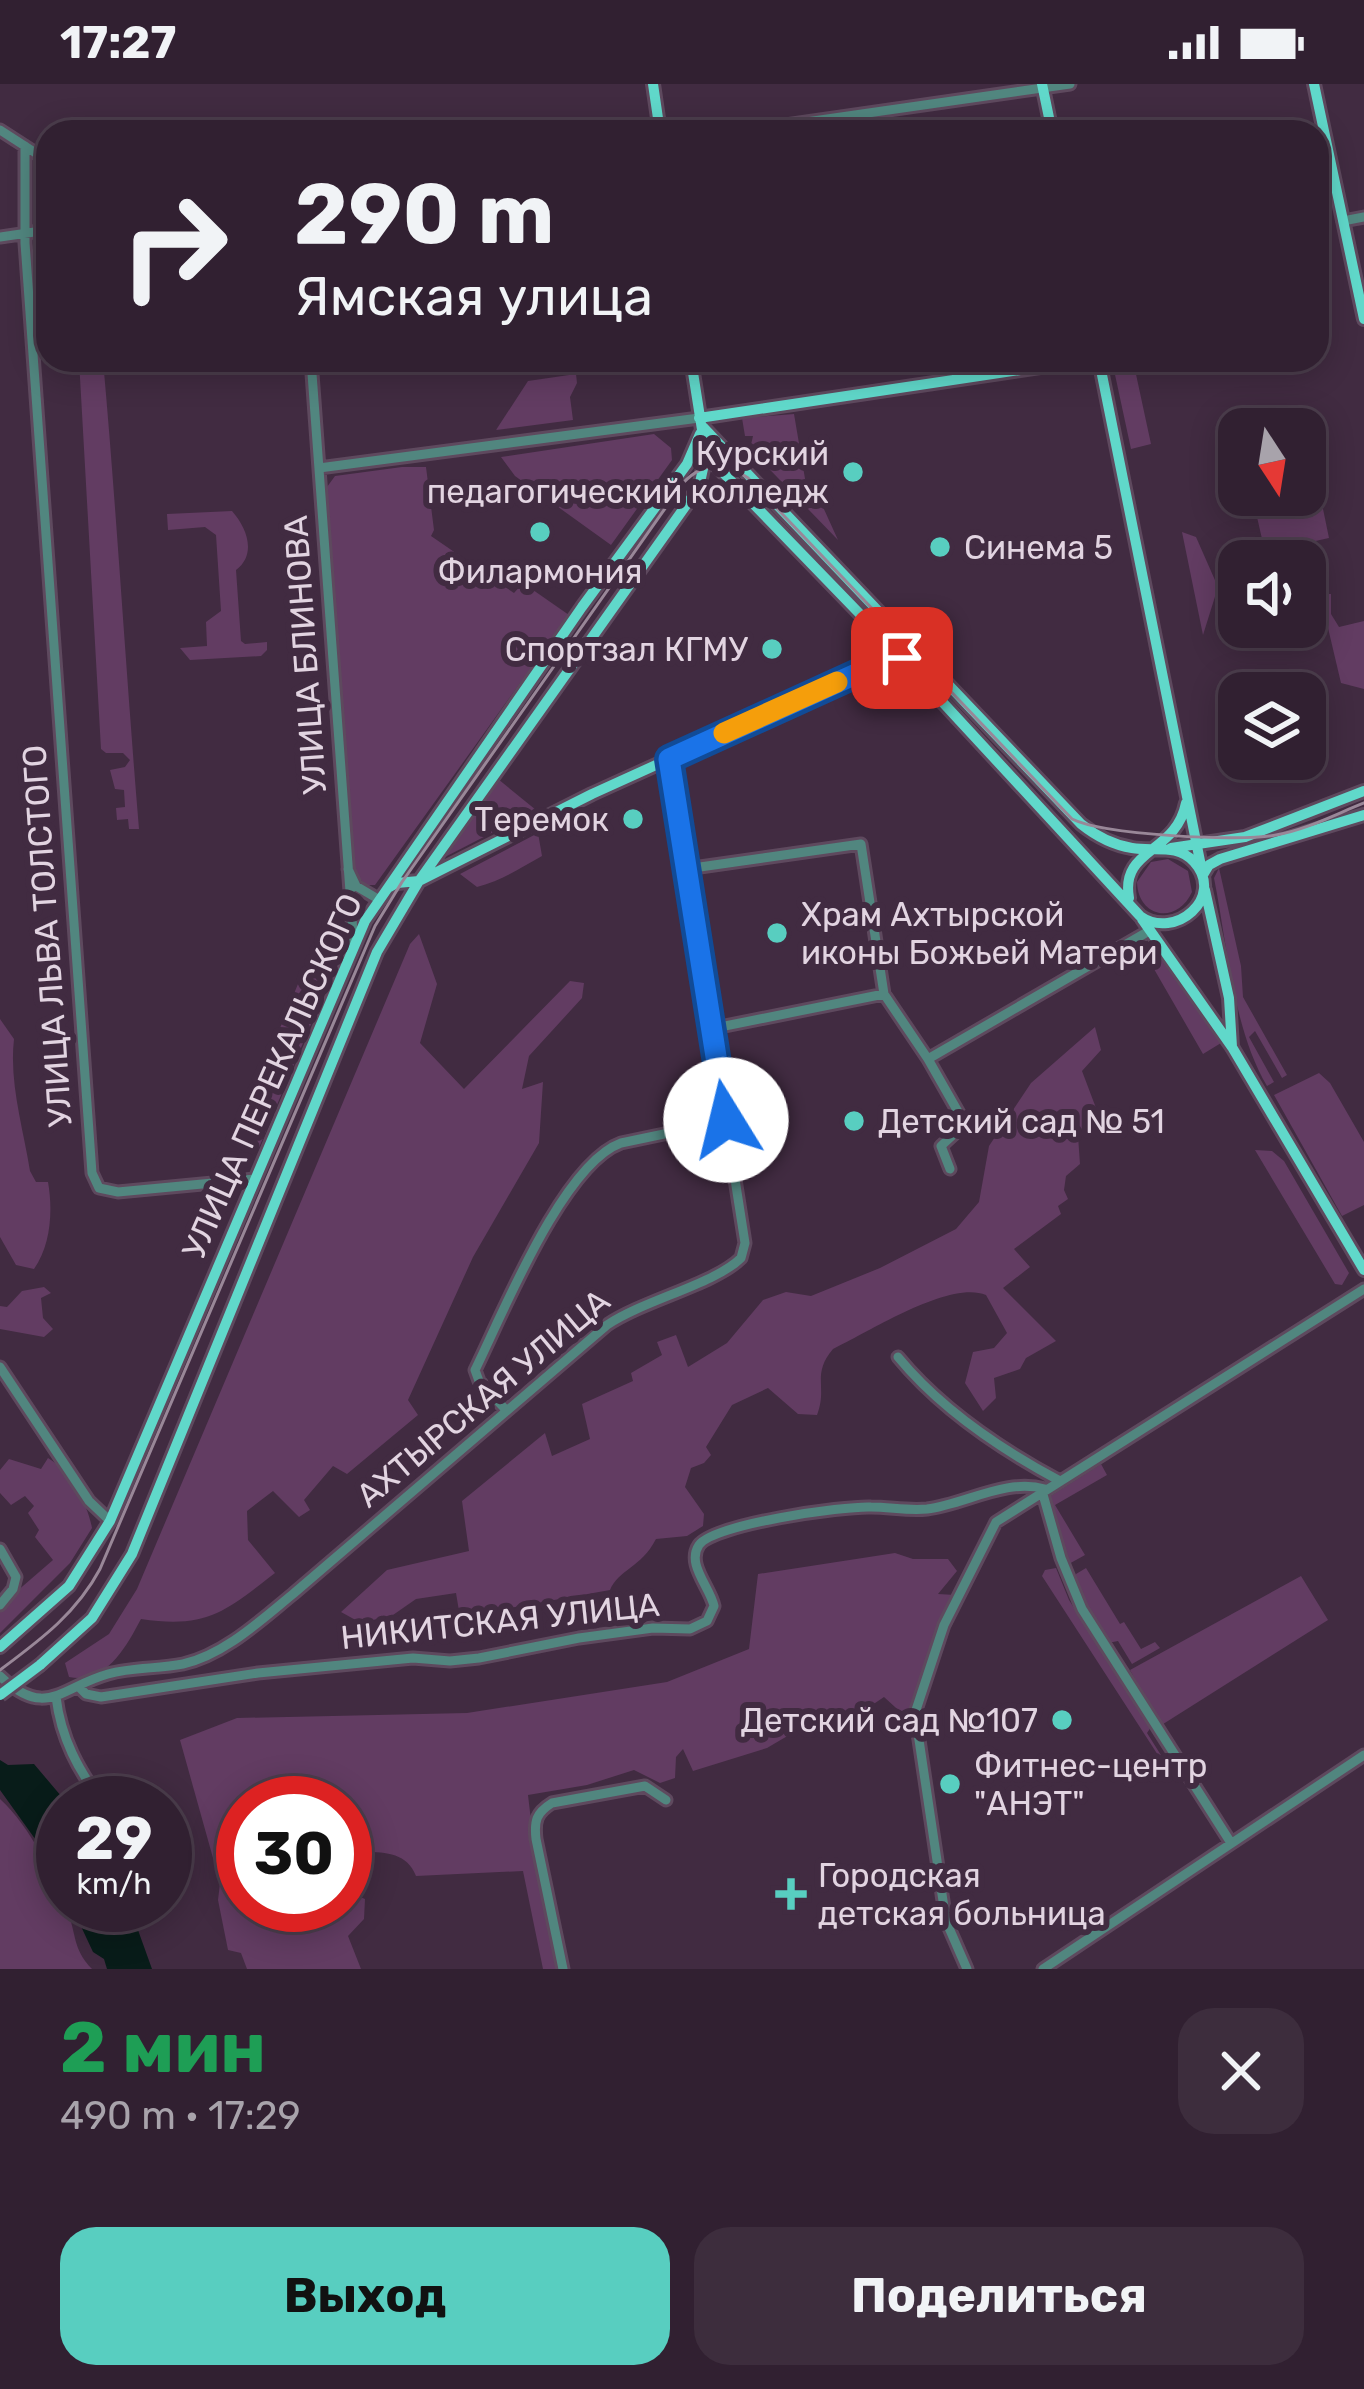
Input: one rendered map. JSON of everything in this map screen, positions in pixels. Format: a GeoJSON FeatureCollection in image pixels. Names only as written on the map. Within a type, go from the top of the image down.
{"type":"FeatureCollection","features":[{"type":"Feature","properties":{"kind":"main road"},"geometry":{"type":"LineString","coordinates":[[653,84],[658,120]]}},
{"type":"Feature","properties":{"kind":"main road"},"geometry":{"type":"LineString","coordinates":[[1314,84],[1322,120]]}},
{"type":"Feature","properties":{"kind":"main road"},"geometry":{"type":"LineString","coordinates":[[1042,86],[1049,120]]}},
{"type":"Feature","properties":{"kind":"main road"},"geometry":{"type":"LineString","coordinates":[[1329,155],[1364,319]]}},
{"type":"Feature","properties":{"kind":"main road"},"geometry":{"type":"LineString","coordinates":[[693,372],[706,455],[705,474],[696,493]]}},
{"type":"Feature","properties":{"kind":"main road"},"geometry":{"type":"LineString","coordinates":[[700,418],[1008,372]]}},
{"type":"Feature","properties":{"kind":"main road"},"geometry":{"type":"LineString","coordinates":[[1101,372],[1228,998],[1232,1046]]}},
{"type":"Feature","properties":{"kind":"main road"},"geometry":{"type":"LineString","coordinates":[[700,418],[713,441],[742,465],[1070,814],[1109,842],[1135,849],[1177,850],[1203,878]]}},
{"type":"Feature","properties":{"kind":"main road","name":"УЛИЦА ПЕРЕКАЛЬСКОГО"},"geometry":{"type":"LineString","coordinates":[[0,1647],[69,1586],[110,1521],[378,899],[681,472],[697,446],[700,418]]}},
{"type":"Feature","properties":{"kind":"main road"},"geometry":{"type":"LineString","coordinates":[[706,455],[1136,911],[1232,1046],[1364,1270]]}},
{"type":"Feature","properties":{"kind":"main road"},"geometry":{"type":"LineString","coordinates":[[681,472],[706,455],[742,465]]}},
{"type":"Feature","properties":{"kind":"main road"},"geometry":{"type":"LineString","coordinates":[[696,493],[715,484],[740,490]]}},
{"type":"Feature","properties":{"kind":"main road","name":"УЛИЦА ПЕРЕКАЛЬСКОГО"},"geometry":{"type":"LineString","coordinates":[[0,1694],[92,1618],[132,1554],[377,952],[418,881],[696,493]]}},
{"type":"Feature","properties":{"kind":"main road"},"geometry":{"type":"LineString","coordinates":[[378,899],[397,883],[418,881],[669,759],[880,663],[902,658]]}},
{"type":"Feature","properties":{"kind":"main road"},"geometry":{"type":"LineString","coordinates":[[1186,790],[1180,824],[1142,857],[1130,872],[1127,888],[1136,911],[1161,925],[1186,919],[1201,900],[1203,878],[1214,862],[1364,815]]}},
{"type":"Feature","properties":{"kind":"main road"},"geometry":{"type":"LineString","coordinates":[[1156,849],[1245,837],[1364,791]]}},
{"type":"Feature","properties":{"kind":"main road"},"geometry":{"type":"LineString","coordinates":[[1293,818],[1288,832],[1301,836]]}},
{"type":"Feature","properties":{"kind":"street"},"geometry":{"type":"LineString","coordinates":[[816,120],[1070,84]]}},
{"type":"Feature","properties":{"kind":"street"},"geometry":{"type":"LineString","coordinates":[[0,130],[36,153]]}},
{"type":"Feature","properties":{"kind":"street","name":"УЛИЦА ЛЬВА ТОЛСТОГО"},"geometry":{"type":"LineString","coordinates":[[25,146],[24,234],[92,1173],[99,1188],[118,1192],[255,1179]]}},
{"type":"Feature","properties":{"kind":"street"},"geometry":{"type":"LineString","coordinates":[[1343,221],[1364,217]]}},
{"type":"Feature","properties":{"kind":"street"},"geometry":{"type":"LineString","coordinates":[[0,237],[36,232]]}},
{"type":"Feature","properties":{"kind":"street","name":"УЛИЦА БЛИНОВА"},"geometry":{"type":"LineString","coordinates":[[312,372],[354,946]]}},
{"type":"Feature","properties":{"kind":"street"},"geometry":{"type":"LineString","coordinates":[[319,468],[700,418]]}},
{"type":"Feature","properties":{"kind":"street","name":"АХТЫРСКАЯ УЛИЦА"},"geometry":{"type":"LineString","coordinates":[[56,1697],[111,1672],[194,1661],[249,1629],[628,1311],[722,1271],[741,1258],[745,1243],[669,759]]}},
{"type":"Feature","properties":{"kind":"street"},"geometry":{"type":"LineString","coordinates":[[686,869],[861,844],[884,994],[965,1124],[941,1146],[950,1168]]}},
{"type":"Feature","properties":{"kind":"street"},"geometry":{"type":"LineString","coordinates":[[346,864],[356,886],[378,899]]}},
{"type":"Feature","properties":{"kind":"street"},"geometry":{"type":"LineString","coordinates":[[928,1059],[1149,931]]}},
{"type":"Feature","properties":{"kind":"street"},"geometry":{"type":"LineString","coordinates":[[710,1029],[884,994]]}},
{"type":"Feature","properties":{"kind":"street"},"geometry":{"type":"LineString","coordinates":[[506,1410],[478,1381],[476,1370],[533,1250],[589,1165],[621,1143],[726,1120]]}},
{"type":"Feature","properties":{"kind":"street"},"geometry":{"type":"LineString","coordinates":[[967,1969],[946,1921],[915,1713],[944,1625],[996,1522],[1364,1289]]}},
{"type":"Feature","properties":{"kind":"street"},"geometry":{"type":"LineString","coordinates":[[898,1357],[968,1421],[1060,1481]]}},
{"type":"Feature","properties":{"kind":"street"},"geometry":{"type":"LineString","coordinates":[[0,1366],[88,1501],[110,1521]]}},
{"type":"Feature","properties":{"kind":"street","name":"НИКИТСКАЯ УЛИЦА"},"geometry":{"type":"LineString","coordinates":[[80,1688],[100,1697],[258,1673],[413,1658],[479,1658],[579,1638],[653,1628],[690,1629],[707,1621],[714,1606],[696,1551],[720,1532],[813,1511],[926,1509],[1012,1486],[1043,1490]]}},
{"type":"Feature","properties":{"kind":"street"},"geometry":{"type":"LineString","coordinates":[[1043,1490],[1059,1554],[1082,1609],[1231,1843]]}},
{"type":"Feature","properties":{"kind":"street"},"geometry":{"type":"LineString","coordinates":[[0,1549],[16,1577],[0,1605]]}},
{"type":"Feature","properties":{"kind":"street"},"geometry":{"type":"LineString","coordinates":[[0,1676],[23,1696],[56,1697],[59,1726],[85,1776]]}},
{"type":"Feature","properties":{"kind":"street"},"geometry":{"type":"LineString","coordinates":[[1043,1969],[1364,1755]]}},
{"type":"Feature","properties":{"kind":"street"},"geometry":{"type":"LineString","coordinates":[[563,1969],[536,1839],[534,1822],[540,1810],[552,1803],[646,1786],[666,1800]]}},
{"type":"Feature","properties":{"kind":"shaded area"},"geometry":{"type":"Polygon","coordinates":[[[80,372],[104,372],[139,829],[129,829],[128,819],[117,820],[116,808],[125,807],[124,790],[115,789],[110,770],[125,767],[130,760],[123,753],[101,749],[80,372]]]}},
{"type":"Feature","properties":{"kind":"shaded area"},"geometry":{"type":"Polygon","coordinates":[[[1114,372],[1136,372],[1151,444],[1131,449],[1114,372]]]}},
{"type":"Feature","properties":{"kind":"shaded area"},"geometry":{"type":"Polygon","coordinates":[[[576,374],[570,397],[573,420],[496,430],[528,381],[576,374]]]}},
{"type":"Feature","properties":{"kind":"shaded area"},"geometry":{"type":"Polygon","coordinates":[[[794,414],[810,508],[823,507],[838,540],[750,449],[753,436],[745,436],[742,418],[794,414]]]}},
{"type":"Feature","properties":{"kind":"shaded area"},"geometry":{"type":"Polygon","coordinates":[[[654,434],[671,448],[672,460],[611,545],[515,476],[501,457],[654,434]]]}},
{"type":"Feature","properties":{"kind":"shaded area"},"geometry":{"type":"Polygon","coordinates":[[[426,467],[431,536],[514,593],[523,583],[569,615],[375,885],[365,885],[353,870],[351,852],[327,487],[335,476],[426,467]]]}},
{"type":"Feature","properties":{"kind":"shaded area"},"geometry":{"type":"Polygon","coordinates":[[[232,511],[242,525],[248,549],[236,570],[241,641],[267,642],[267,650],[261,656],[190,660],[180,648],[207,646],[206,622],[221,611],[216,535],[205,527],[168,530],[167,514],[232,511]]]}},
{"type":"Feature","properties":{"kind":"shaded area"},"geometry":{"type":"Polygon","coordinates":[[[1324,516],[1329,538],[1262,540],[1257,517],[1324,516]]]}},
{"type":"Feature","properties":{"kind":"shaded area"},"geometry":{"type":"Polygon","coordinates":[[[1182,532],[1196,537],[1218,587],[1203,635],[1182,532]]]}},
{"type":"Feature","properties":{"kind":"shaded area"},"geometry":{"type":"Polygon","coordinates":[[[1326,594],[1331,594],[1331,614],[1339,627],[1364,621],[1364,689],[1341,683],[1326,619],[1326,594]]]}},
{"type":"Feature","properties":{"kind":"shaded area"},"geometry":{"type":"Polygon","coordinates":[[[498,779],[536,810],[443,858],[498,779]]]}},
{"type":"Feature","properties":{"kind":"shaded area"},"geometry":{"type":"Polygon","coordinates":[[[538,833],[542,856],[511,873],[477,887],[460,874],[538,833]]]}},
{"type":"Feature","properties":{"kind":"shaded area"},"geometry":{"type":"Polygon","coordinates":[[[1168,859],[1188,871],[1192,892],[1177,909],[1159,913],[1144,903],[1137,882],[1151,862],[1168,859]]]}},
{"type":"Feature","properties":{"kind":"shaded area"},"geometry":{"type":"Polygon","coordinates":[[[1219,868],[1241,966],[1243,997],[1287,1075],[1282,1078],[1255,1031],[1249,1037],[1274,1082],[1267,1086],[1246,1039],[1233,985],[1214,878],[1219,868]]]}},
{"type":"Feature","properties":{"kind":"shaded area"},"geometry":{"type":"Polygon","coordinates":[[[419,934],[437,984],[420,1043],[464,1089],[570,981],[584,983],[582,998],[529,1056],[522,1089],[543,1082],[539,1143],[473,1257],[408,1400],[418,1415],[347,1474],[333,1466],[304,1500],[310,1510],[299,1517],[273,1491],[247,1511],[248,1540],[275,1573],[258,1586],[228,1607],[199,1619],[141,1619],[104,1670],[69,1677],[65,1663],[109,1634],[137,1589],[410,944],[419,934]]]}},
{"type":"Feature","properties":{"kind":"shaded area"},"geometry":{"type":"Polygon","coordinates":[[[1144,942],[1221,1043],[1203,1054],[1139,943],[1144,942]]]}},
{"type":"Feature","properties":{"kind":"shaded area"},"geometry":{"type":"Polygon","coordinates":[[[309,957],[335,967],[258,1150],[233,1143],[309,957]]]}},
{"type":"Feature","properties":{"kind":"shaded area"},"geometry":{"type":"Polygon","coordinates":[[[0,1019],[14,1039],[15,1088],[30,1171],[36,1182],[48,1182],[50,1193],[47,1238],[34,1269],[16,1265],[0,1237],[0,1019]]]}},
{"type":"Feature","properties":{"kind":"shaded area"},"geometry":{"type":"Polygon","coordinates":[[[1095,1027],[1101,1050],[1082,1071],[1096,1108],[1087,1118],[1092,1131],[1078,1136],[1080,1164],[1066,1176],[1068,1199],[1058,1206],[1061,1214],[1014,1249],[1030,1267],[1003,1288],[1056,1341],[1026,1358],[1020,1369],[994,1378],[996,1398],[983,1411],[965,1383],[973,1352],[994,1348],[1007,1333],[986,1295],[970,1292],[931,1301],[833,1349],[821,1374],[817,1415],[798,1414],[768,1388],[732,1405],[706,1447],[711,1455],[691,1468],[685,1487],[704,1514],[703,1526],[687,1536],[656,1539],[610,1590],[460,1617],[456,1593],[416,1599],[393,1615],[361,1623],[341,1612],[387,1570],[469,1551],[462,1501],[545,1433],[552,1456],[590,1439],[582,1404],[633,1381],[631,1373],[662,1355],[657,1342],[676,1335],[688,1367],[727,1343],[763,1300],[786,1292],[811,1296],[956,1229],[979,1202],[989,1146],[1031,1083],[1095,1027]]]}},
{"type":"Feature","properties":{"kind":"shaded area"},"geometry":{"type":"Polygon","coordinates":[[[1319,1073],[1330,1083],[1364,1142],[1364,1205],[1342,1216],[1274,1095],[1319,1073]]]}},
{"type":"Feature","properties":{"kind":"shaded area"},"geometry":{"type":"Polygon","coordinates":[[[1255,1150],[1272,1151],[1284,1161],[1349,1273],[1342,1285],[1335,1284],[1255,1150]]]}},
{"type":"Feature","properties":{"kind":"shaded area"},"geometry":{"type":"Polygon","coordinates":[[[44,1287],[51,1293],[41,1298],[43,1318],[53,1329],[44,1337],[0,1329],[0,1306],[7,1307],[22,1291],[44,1287]]]}},
{"type":"Feature","properties":{"kind":"shaded area"},"geometry":{"type":"Polygon","coordinates":[[[48,1458],[76,1488],[92,1528],[70,1563],[0,1633],[0,1600],[53,1560],[35,1537],[39,1530],[28,1513],[34,1506],[25,1496],[11,1505],[0,1493],[0,1470],[9,1459],[41,1469],[48,1458]]]}},
{"type":"Feature","properties":{"kind":"shaded area"},"geometry":{"type":"Polygon","coordinates":[[[1101,1464],[1107,1475],[1055,1505],[1085,1555],[1067,1565],[1060,1561],[1041,1502],[1101,1464]]]}},
{"type":"Feature","properties":{"kind":"shaded area"},"geometry":{"type":"Polygon","coordinates":[[[895,1553],[913,1559],[948,1559],[957,1571],[938,1594],[955,1595],[906,1717],[884,1697],[832,1732],[818,1718],[767,1748],[693,1771],[683,1749],[676,1757],[675,1778],[660,1783],[634,1770],[587,1785],[528,1795],[535,1855],[560,1969],[543,1969],[523,1871],[416,1876],[404,1860],[372,1852],[372,1776],[216,1776],[216,1869],[180,1740],[237,1718],[467,1713],[667,1682],[749,1649],[758,1574],[895,1553]]]}},
{"type":"Feature","properties":{"kind":"shaded area"},"geometry":{"type":"Polygon","coordinates":[[[1056,1568],[1069,1600],[1151,1727],[1147,1733],[1164,1760],[1173,1761],[1167,1769],[1042,1576],[1045,1570],[1056,1568]]]}},
{"type":"Feature","properties":{"kind":"shaded area"},"geometry":{"type":"Polygon","coordinates":[[[1086,1568],[1141,1649],[1155,1642],[1160,1648],[1132,1664],[1118,1641],[1108,1643],[1074,1585],[1076,1574],[1086,1568]]]}},
{"type":"Feature","properties":{"kind":"shaded area"},"geometry":{"type":"Polygon","coordinates":[[[1301,1576],[1328,1620],[1160,1726],[1130,1670],[1301,1576]]]}},
{"type":"Feature","properties":{"kind":"shaded area"},"geometry":{"type":"Polygon","coordinates":[[[0,1760],[8,1765],[34,1764],[44,1776],[36,1776],[36,1840],[0,1790],[0,1760]]]}},
{"type":"Feature","properties":{"kind":"shaded area"},"geometry":{"type":"Polygon","coordinates":[[[0,1799],[36,1846],[36,1932],[73,1932],[92,1969],[0,1969],[0,1799]]]}},
{"type":"Feature","properties":{"kind":"shaded area"},"geometry":{"type":"Polygon","coordinates":[[[84,1932],[139,1932],[152,1969],[107,1969],[104,1959],[93,1952],[84,1932]]]}},
{"type":"Feature","properties":{"kind":"shaded area"},"geometry":{"type":"Polygon","coordinates":[[[224,1932],[352,1932],[348,1936],[361,1969],[247,1969],[241,1953],[228,1950],[224,1932]]]}},
{"type":"Feature","properties":{"kind":"tram line"},"geometry":{"type":"LineString","coordinates":[[0,1670],[68,1613],[100,1569],[375,926],[683,483],[698,471],[723,467],[748,478],[1072,819],[1141,833],[1258,837],[1298,829],[1364,803]]}},
{"type":"Feature","properties":{"kind":"slow traffic"},"geometry":{"type":"LineString","coordinates":[[724,733],[837,682]]}},
{"type":"Feature","properties":{"kind":"place","name":"Курский педагогический колледж"},"geometry":{"type":"Point","coordinates":[853,472]}},
{"type":"Feature","properties":{"kind":"place","name":"Филармония"},"geometry":{"type":"Point","coordinates":[540,532]}},
{"type":"Feature","properties":{"kind":"place","name":"Синема 5"},"geometry":{"type":"Point","coordinates":[940,547]}},
{"type":"Feature","properties":{"kind":"place","name":"Спортзал КГМУ"},"geometry":{"type":"Point","coordinates":[772,649]}},
{"type":"Feature","properties":{"kind":"place","name":"Теремок"},"geometry":{"type":"Point","coordinates":[633,819]}},
{"type":"Feature","properties":{"kind":"place","name":"Храм Ахтырской иконы Божьей Матери"},"geometry":{"type":"Point","coordinates":[777,933]}},
{"type":"Feature","properties":{"kind":"place","name":"Детский сад № 51"},"geometry":{"type":"Point","coordinates":[854,1121]}},
{"type":"Feature","properties":{"kind":"place","name":"Детский сад №107"},"geometry":{"type":"Point","coordinates":[1062,1720]}},
{"type":"Feature","properties":{"kind":"place","name":"Фитнес-центр \"АНЭТ\""},"geometry":{"type":"Point","coordinates":[950,1784]}},
{"type":"Feature","properties":{"kind":"place","name":"Городская детская больница"},"geometry":{"type":"Point","coordinates":[791,1894]}},
{"type":"Feature","properties":{"kind":"route"},"geometry":{"type":"LineString","coordinates":[[726,1120],[669,759],[880,663],[902,658]]}}]}
